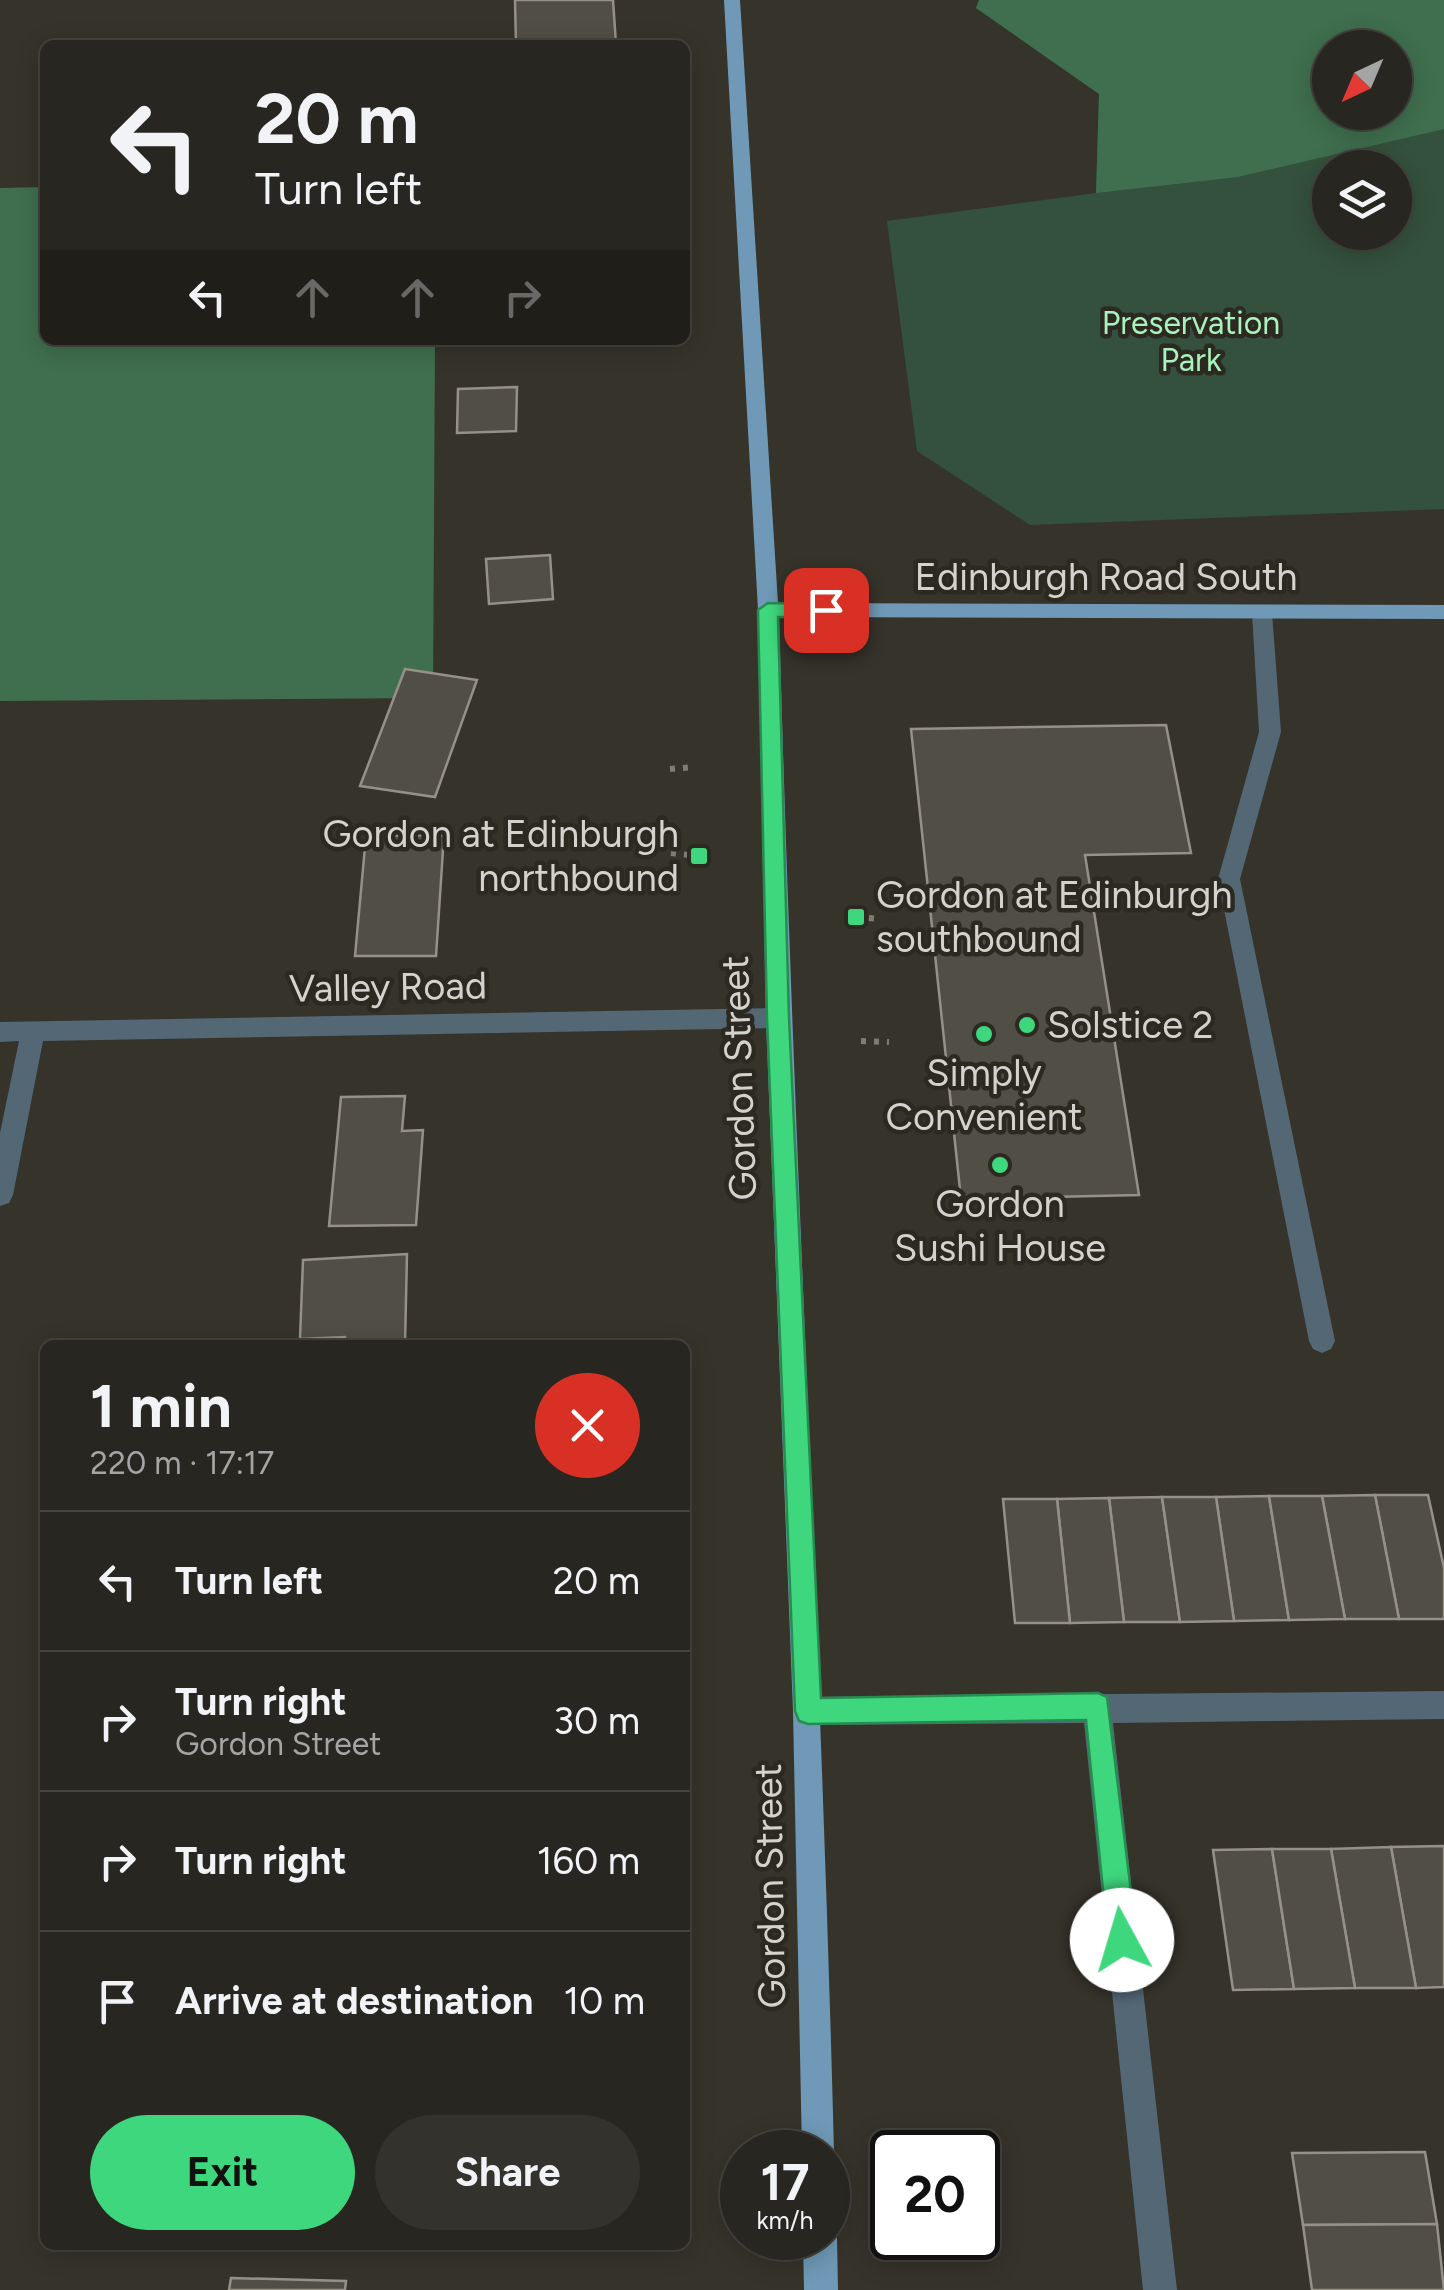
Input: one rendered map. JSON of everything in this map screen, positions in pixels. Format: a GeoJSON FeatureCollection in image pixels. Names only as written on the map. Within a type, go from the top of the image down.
{"type":"FeatureCollection","features":[{"type":"Feature","properties":{"kind":"main road","name":"Gordon Street"},"geometry":{"type":"LineString","coordinates":[[732,0],[768,610],[778,1018],[808,1711],[818,2130]]}},
{"type":"Feature","properties":{"kind":"main road","name":"Edinburgh Road South"},"geometry":{"type":"LineString","coordinates":[[768,610],[1444,612]]}},
{"type":"Feature","properties":{"kind":"main road"},"geometry":{"type":"LineString","coordinates":[[820,2260],[821,2290]]}},
{"type":"Feature","properties":{"kind":"street"},"geometry":{"type":"LineString","coordinates":[[1262,612],[1270,732],[1229,880],[1322,1341]]}},
{"type":"Feature","properties":{"kind":"street","name":"Valley Road"},"geometry":{"type":"LineString","coordinates":[[0,1032],[778,1018]]}},
{"type":"Feature","properties":{"kind":"street"},"geometry":{"type":"LineString","coordinates":[[0,1195],[32,1032]]}},
{"type":"Feature","properties":{"kind":"street"},"geometry":{"type":"LineString","coordinates":[[808,1711],[1444,1704]]}},
{"type":"Feature","properties":{"kind":"street"},"geometry":{"type":"LineString","coordinates":[[1098,1706],[1160,2290]]}},
{"type":"Feature","properties":{"kind":"path"},"geometry":{"type":"LineString","coordinates":[[670,769],[694,768]]}},
{"type":"Feature","properties":{"kind":"path"},"geometry":{"type":"LineString","coordinates":[[671,853],[698,856]]}},
{"type":"Feature","properties":{"kind":"path"},"geometry":{"type":"LineString","coordinates":[[856,917],[880,919]]}},
{"type":"Feature","properties":{"kind":"path"},"geometry":{"type":"LineString","coordinates":[[861,1041],[889,1042]]}},
{"type":"Feature","properties":{"kind":"green space","name":"Preservation Park"},"geometry":{"type":"Polygon","coordinates":[[[979,0],[1444,0],[1444,509],[1030,525],[917,451],[887,221],[1096,193],[1099,94],[976,8],[979,0]]]}},
{"type":"Feature","properties":{"kind":"green space"},"geometry":{"type":"Polygon","coordinates":[[[979,0],[1444,0],[1444,129],[1354,150],[1312,150],[1312,160],[1238,177],[1096,193],[1099,94],[976,8],[979,0]]]}},
{"type":"Feature","properties":{"kind":"green space"},"geometry":{"type":"Polygon","coordinates":[[[40,187],[40,345],[435,345],[433,698],[0,701],[0,188],[40,187]]]}},
{"type":"Feature","properties":{"kind":"building"},"geometry":{"type":"Polygon","coordinates":[[[515,0],[613,0],[616,40],[516,40],[515,0]]]}},
{"type":"Feature","properties":{"kind":"building"},"geometry":{"type":"Polygon","coordinates":[[[517,387],[516,431],[457,433],[458,389],[517,387]]]}},
{"type":"Feature","properties":{"kind":"building"},"geometry":{"type":"Polygon","coordinates":[[[550,555],[553,599],[489,604],[486,559],[550,555]]]}},
{"type":"Feature","properties":{"kind":"building"},"geometry":{"type":"Polygon","coordinates":[[[405,669],[477,680],[435,797],[360,786],[405,669]]]}},
{"type":"Feature","properties":{"kind":"building","name":"Solstice 2"},"geometry":{"type":"Polygon","coordinates":[[[1166,725],[1191,853],[1085,855],[1139,1195],[961,1199],[911,729],[1166,725]]]}},
{"type":"Feature","properties":{"kind":"building"},"geometry":{"type":"Polygon","coordinates":[[[444,835],[436,956],[355,956],[366,836],[444,835]]]}},
{"type":"Feature","properties":{"kind":"building"},"geometry":{"type":"Polygon","coordinates":[[[405,1096],[402,1131],[423,1130],[416,1225],[329,1226],[341,1097],[405,1096]]]}},
{"type":"Feature","properties":{"kind":"building"},"geometry":{"type":"Polygon","coordinates":[[[407,1254],[405,1340],[300,1339],[303,1260],[407,1254]]]}},
{"type":"Feature","properties":{"kind":"building"},"geometry":{"type":"Polygon","coordinates":[[[1375,1495],[1428,1495],[1444,1568],[1444,1619],[1399,1619],[1375,1495]]]}},
{"type":"Feature","properties":{"kind":"building"},"geometry":{"type":"Polygon","coordinates":[[[1375,1495],[1399,1619],[1345,1619],[1322,1496],[1375,1495]]]}},
{"type":"Feature","properties":{"kind":"building"},"geometry":{"type":"Polygon","coordinates":[[[1269,1496],[1289,1620],[1234,1621],[1216,1497],[1269,1496]]]}},
{"type":"Feature","properties":{"kind":"building"},"geometry":{"type":"Polygon","coordinates":[[[1269,1496],[1322,1496],[1345,1619],[1289,1620],[1269,1496]]]}},
{"type":"Feature","properties":{"kind":"building"},"geometry":{"type":"Polygon","coordinates":[[[1162,1497],[1180,1622],[1124,1622],[1109,1498],[1162,1497]]]}},
{"type":"Feature","properties":{"kind":"building"},"geometry":{"type":"Polygon","coordinates":[[[1162,1497],[1216,1497],[1234,1621],[1180,1622],[1162,1497]]]}},
{"type":"Feature","properties":{"kind":"building"},"geometry":{"type":"Polygon","coordinates":[[[1109,1498],[1124,1622],[1070,1623],[1057,1499],[1109,1498]]]}},
{"type":"Feature","properties":{"kind":"building"},"geometry":{"type":"Polygon","coordinates":[[[1003,1499],[1057,1499],[1070,1623],[1015,1623],[1003,1499]]]}},
{"type":"Feature","properties":{"kind":"building"},"geometry":{"type":"Polygon","coordinates":[[[1444,1846],[1444,1987],[1416,1988],[1391,1847],[1444,1846]]]}},
{"type":"Feature","properties":{"kind":"building"},"geometry":{"type":"Polygon","coordinates":[[[1391,1847],[1416,1988],[1355,1988],[1331,1849],[1391,1847]]]}},
{"type":"Feature","properties":{"kind":"building"},"geometry":{"type":"Polygon","coordinates":[[[1272,1849],[1294,1989],[1233,1990],[1213,1850],[1272,1849]]]}},
{"type":"Feature","properties":{"kind":"building"},"geometry":{"type":"Polygon","coordinates":[[[1272,1849],[1331,1849],[1355,1988],[1294,1989],[1272,1849]]]}},
{"type":"Feature","properties":{"kind":"building"},"geometry":{"type":"Polygon","coordinates":[[[1425,2152],[1437,2224],[1303,2225],[1292,2153],[1425,2152]]]}},
{"type":"Feature","properties":{"kind":"building"},"geometry":{"type":"Polygon","coordinates":[[[1437,2224],[1444,2290],[1312,2290],[1303,2225],[1437,2224]]]}},
{"type":"Feature","properties":{"kind":"building"},"geometry":{"type":"Polygon","coordinates":[[[231,2278],[346,2281],[345,2290],[229,2290],[231,2278]]]}},
{"type":"Feature","properties":{"kind":"place","name":"Gordon at Edinburgh northbound"},"geometry":{"type":"Point","coordinates":[699,856]}},
{"type":"Feature","properties":{"kind":"place","name":"Gordon at Edinburgh southbound"},"geometry":{"type":"Point","coordinates":[856,917]}},
{"type":"Feature","properties":{"kind":"place","name":"Solstice 2"},"geometry":{"type":"Point","coordinates":[1027,1025]}},
{"type":"Feature","properties":{"kind":"place","name":"Simply Convenient"},"geometry":{"type":"Point","coordinates":[984,1034]}},
{"type":"Feature","properties":{"kind":"place","name":"Gordon Sushi House"},"geometry":{"type":"Point","coordinates":[1000,1165]}},
{"type":"Feature","properties":{"kind":"route"},"geometry":{"type":"LineString","coordinates":[[826,610],[768,610],[778,1018],[808,1711],[1098,1706],[1122,1940]]}}]}
